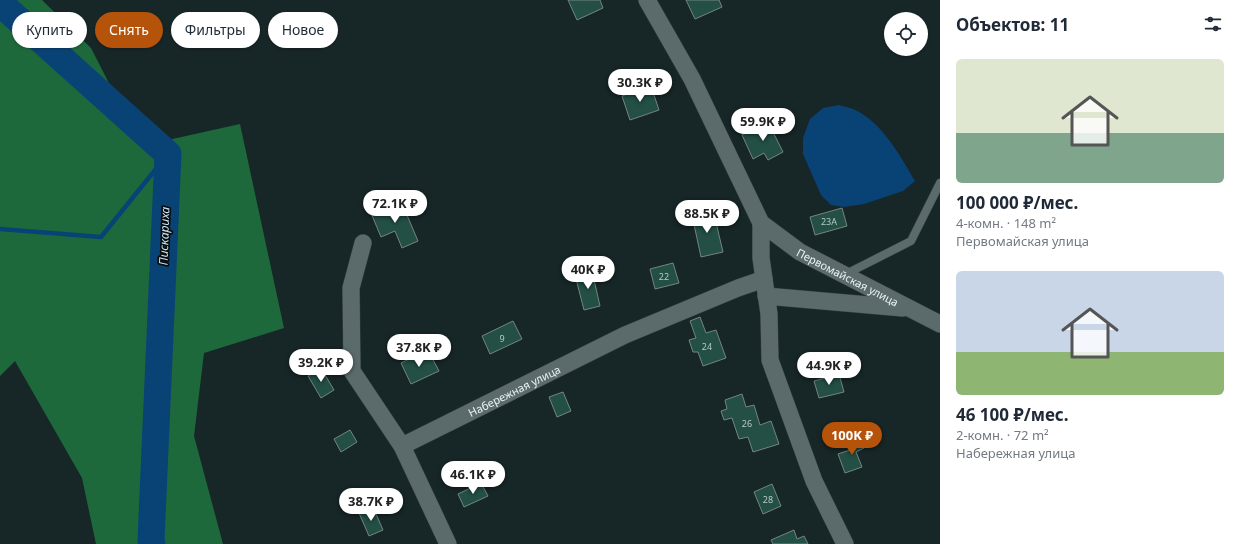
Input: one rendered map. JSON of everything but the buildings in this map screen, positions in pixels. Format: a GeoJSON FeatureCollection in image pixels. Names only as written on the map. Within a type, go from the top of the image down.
{"type":"FeatureCollection","features":[{"type":"Feature","properties":{"kind":"street","name":"Первомайская улица"},"geometry":{"type":"LineString","coordinates":[[647,0],[692,79],[761,223],[761,258],[769,314],[770,360],[814,481],[845,544]]}},
{"type":"Feature","properties":{"kind":"street","name":"Первомайская улица"},"geometry":{"type":"LineString","coordinates":[[761,223],[800,252],[940,324]]}},
{"type":"Feature","properties":{"kind":"street"},"geometry":{"type":"LineString","coordinates":[[362,243],[351,288],[352,371],[402,446],[448,544]]}},
{"type":"Feature","properties":{"kind":"street","name":"Набережная улица"},"geometry":{"type":"LineString","coordinates":[[402,446],[625,335],[738,288],[764,279]]}},
{"type":"Feature","properties":{"kind":"street"},"geometry":{"type":"LineString","coordinates":[[766,296],[911,309]]}},
{"type":"Feature","properties":{"kind":"lane"},"geometry":{"type":"LineString","coordinates":[[844,275],[911,241],[940,183]]}},
{"type":"Feature","properties":{"kind":"green space"},"geometry":{"type":"Polygon","coordinates":[[[0,0],[42,0],[54,12],[12,12],[12,48],[87,48],[87,44],[91,48],[141,146],[240,124],[284,328],[204,353],[194,436],[223,544],[96,544],[82,478],[15,361],[0,376],[0,0]]]}},
{"type":"Feature","properties":{"kind":"water"},"geometry":{"type":"Polygon","coordinates":[[[839,105],[857,111],[876,125],[891,143],[915,181],[903,191],[864,204],[844,207],[831,205],[821,195],[803,154],[803,138],[810,119],[823,108],[839,105]]]}},
{"type":"Feature","properties":{"kind":"waterway","name":"Пискариха"},"geometry":{"type":"LineString","coordinates":[[0,3],[168,154],[152,544]]}},
{"type":"Feature","properties":{"kind":"waterway"},"geometry":{"type":"LineString","coordinates":[[0,229],[101,237],[168,154]]}}]}
